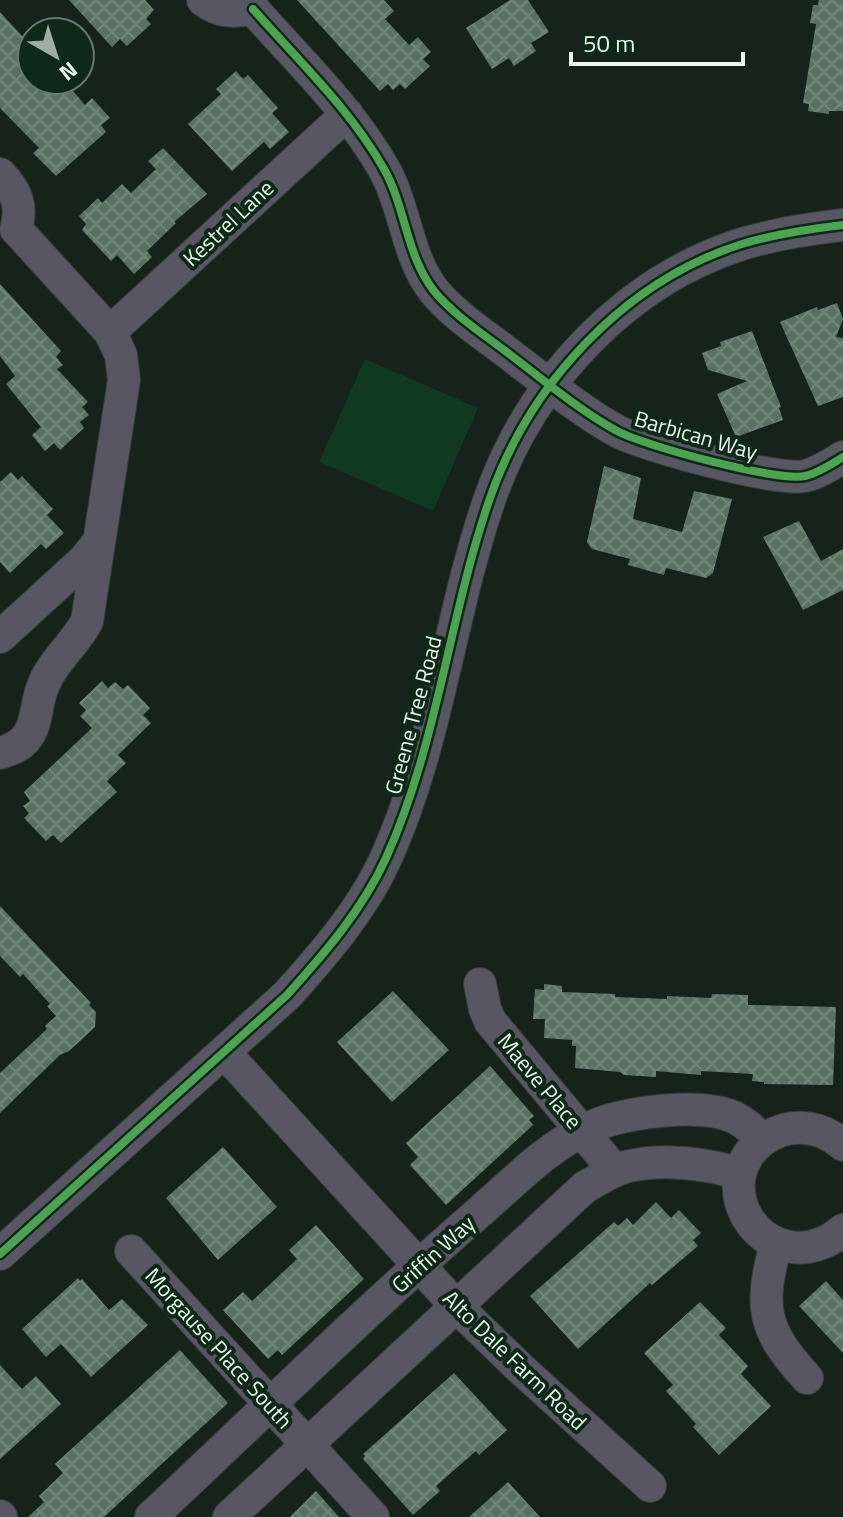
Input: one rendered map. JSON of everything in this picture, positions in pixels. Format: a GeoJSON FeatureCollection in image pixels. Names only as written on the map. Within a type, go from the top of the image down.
{"type":"FeatureCollection","features":[{"type":"Feature","properties":{"kind":"street"},"geometry":{"type":"LineString","coordinates":[[203,0],[215,9],[232,12],[254,5]]}},
{"type":"Feature","properties":{"kind":"street","name":"Barbican Way"},"geometry":{"type":"LineString","coordinates":[[254,5],[366,138],[397,195],[419,268],[436,293],[463,319],[619,432],[646,443],[788,478],[806,476],[843,457]]}},
{"type":"Feature","properties":{"kind":"street","name":"Kestrel Lane"},"geometry":{"type":"LineString","coordinates":[[110,332],[347,114]]}},
{"type":"Feature","properties":{"kind":"street"},"geometry":{"type":"LineString","coordinates":[[0,174],[17,194],[19,218],[8,231],[110,332],[118,344],[124,380],[87,621],[42,686],[28,737],[0,753]]}},
{"type":"Feature","properties":{"kind":"street","name":"Greene Tree Road"},"geometry":{"type":"LineString","coordinates":[[0,1254],[287,995],[350,918],[384,861],[407,808],[429,738],[490,498],[511,446],[569,360],[606,324],[646,293],[689,267],[740,245],[793,231],[843,225]]}},
{"type":"Feature","properties":{"kind":"street"},"geometry":{"type":"LineString","coordinates":[[0,637],[84,560],[98,543]]}},
{"type":"Feature","properties":{"kind":"street","name":"Maeve Place"},"geometry":{"type":"LineString","coordinates":[[480,984],[490,1021],[615,1171]]}},
{"type":"Feature","properties":{"kind":"street","name":"Alto Dale Farm Road"},"geometry":{"type":"LineString","coordinates":[[224,1052],[457,1307],[650,1486]]}},
{"type":"Feature","properties":{"kind":"street","name":"Griffin Way"},"geometry":{"type":"LineString","coordinates":[[151,1517],[419,1265],[559,1146],[582,1132],[630,1114],[682,1110],[730,1115],[746,1124],[762,1140]]}},
{"type":"Feature","properties":{"kind":"street"},"geometry":{"type":"LineString","coordinates":[[843,1145],[833,1136],[817,1129],[800,1126],[784,1129],[762,1140],[750,1152],[740,1174],[739,1190],[743,1209],[752,1225],[776,1244],[796,1248],[814,1247],[843,1230]]}},
{"type":"Feature","properties":{"kind":"street"},"geometry":{"type":"LineString","coordinates":[[229,1517],[585,1187],[615,1171],[657,1163],[713,1165],[740,1174]]}},
{"type":"Feature","properties":{"kind":"street"},"geometry":{"type":"LineString","coordinates":[[776,1244],[767,1276],[767,1318],[775,1340],[807,1378]]}},
{"type":"Feature","properties":{"kind":"street","name":"Morgause Place South"},"geometry":{"type":"LineString","coordinates":[[131,1251],[373,1517]]}},
{"type":"Feature","properties":{"kind":"green space"},"geometry":{"type":"Polygon","coordinates":[[[365,359],[478,408],[433,511],[319,462],[365,359]]]}},
{"type":"Feature","properties":{"kind":"building"},"geometry":{"type":"Polygon","coordinates":[[[69,0],[145,0],[154,10],[146,19],[151,24],[127,46],[120,39],[112,47],[96,30],[96,16],[84,16],[69,0]]]}},
{"type":"Feature","properties":{"kind":"building"},"geometry":{"type":"Polygon","coordinates":[[[297,0],[384,0],[394,11],[385,19],[409,45],[418,37],[431,52],[423,59],[430,66],[405,89],[400,84],[393,90],[388,84],[380,91],[297,0]]]}},
{"type":"Feature","properties":{"kind":"building"},"geometry":{"type":"Polygon","coordinates":[[[510,0],[528,0],[549,32],[531,43],[536,51],[514,66],[509,58],[492,69],[466,28],[510,0]]]}},
{"type":"Feature","properties":{"kind":"building"},"geometry":{"type":"Polygon","coordinates":[[[819,0],[843,0],[843,111],[829,111],[829,114],[808,111],[809,104],[803,103],[816,24],[810,23],[813,5],[818,5],[819,0]]]}},
{"type":"Feature","properties":{"kind":"building"},"geometry":{"type":"Polygon","coordinates":[[[0,12],[16,30],[16,96],[77,96],[85,105],[92,98],[110,118],[101,125],[106,132],[56,176],[33,153],[39,148],[0,108],[0,12]]]}},
{"type":"Feature","properties":{"kind":"building"},"geometry":{"type":"Polygon","coordinates":[[[236,71],[243,79],[248,75],[278,108],[272,113],[289,132],[270,149],[264,142],[232,171],[188,124],[221,94],[216,89],[236,71]]]}},
{"type":"Feature","properties":{"kind":"building"},"geometry":{"type":"Polygon","coordinates":[[[163,148],[207,194],[174,222],[147,251],[152,257],[134,274],[117,255],[111,261],[82,230],[86,224],[79,216],[98,198],[102,203],[122,184],[131,193],[156,169],[148,161],[163,148]]]}},
{"type":"Feature","properties":{"kind":"building"},"geometry":{"type":"Polygon","coordinates":[[[0,284],[61,351],[56,357],[63,365],[57,369],[88,402],[82,407],[89,415],[80,422],[84,428],[60,450],[54,443],[45,451],[32,435],[41,427],[6,384],[15,376],[0,356],[0,284]]]}},
{"type":"Feature","properties":{"kind":"building"},"geometry":{"type":"Polygon","coordinates":[[[837,303],[843,319],[836,337],[843,338],[843,397],[818,406],[780,322],[817,307],[818,310],[837,303]]]}},
{"type":"Feature","properties":{"kind":"building"},"geometry":{"type":"Polygon","coordinates":[[[752,331],[783,420],[736,437],[717,394],[747,381],[708,370],[702,353],[721,346],[720,342],[752,331]]]}},
{"type":"Feature","properties":{"kind":"building"},"geometry":{"type":"Polygon","coordinates":[[[604,466],[641,478],[633,519],[682,532],[694,491],[732,499],[713,573],[706,578],[666,568],[664,575],[628,565],[630,559],[592,549],[587,542],[604,466]]]}},
{"type":"Feature","properties":{"kind":"building"},"geometry":{"type":"Polygon","coordinates":[[[11,472],[18,480],[22,476],[53,509],[47,515],[64,533],[46,549],[41,544],[10,573],[0,562],[0,482],[11,472]]]}},
{"type":"Feature","properties":{"kind":"building"},"geometry":{"type":"Polygon","coordinates":[[[799,521],[821,561],[843,549],[843,590],[803,610],[763,537],[799,521]]]}},
{"type":"Feature","properties":{"kind":"building"},"geometry":{"type":"Polygon","coordinates":[[[102,681],[108,688],[115,682],[123,689],[128,685],[150,708],[143,715],[151,723],[118,755],[126,763],[107,781],[117,792],[61,843],[53,835],[46,841],[24,818],[29,813],[23,806],[30,801],[24,792],[92,728],[80,716],[86,710],[79,703],[102,681]]]}},
{"type":"Feature","properties":{"kind":"building"},"geometry":{"type":"Polygon","coordinates":[[[0,906],[96,1012],[95,1027],[69,1051],[60,1055],[0,1113],[0,1073],[47,1029],[45,1026],[56,1016],[47,1006],[50,1004],[23,974],[20,977],[0,956],[0,906]]]}},
{"type":"Feature","properties":{"kind":"building"},"geometry":{"type":"Polygon","coordinates":[[[544,984],[562,986],[562,992],[615,994],[615,997],[667,999],[667,996],[711,998],[712,994],[748,995],[748,1005],[836,1007],[833,1085],[764,1084],[752,1081],[753,1074],[701,1071],[701,1075],[656,1071],[656,1077],[575,1068],[576,1046],[572,1046],[572,1040],[544,1038],[545,1019],[533,1019],[535,989],[544,990],[544,984]]]}},
{"type":"Feature","properties":{"kind":"building"},"geometry":{"type":"Polygon","coordinates":[[[393,991],[449,1050],[392,1102],[337,1042],[393,991]]]}},
{"type":"Feature","properties":{"kind":"building"},"geometry":{"type":"Polygon","coordinates":[[[490,1066],[534,1116],[529,1120],[533,1125],[446,1205],[410,1165],[418,1157],[406,1143],[490,1066]]]}},
{"type":"Feature","properties":{"kind":"building"},"geometry":{"type":"Polygon","coordinates":[[[223,1147],[277,1207],[218,1260],[166,1198],[223,1147]]]}},
{"type":"Feature","properties":{"kind":"building"},"geometry":{"type":"Polygon","coordinates":[[[656,1202],[671,1218],[679,1210],[701,1233],[693,1240],[698,1246],[652,1285],[650,1283],[578,1349],[530,1296],[614,1222],[618,1226],[627,1218],[633,1225],[656,1202]]]}},
{"type":"Feature","properties":{"kind":"building"},"geometry":{"type":"Polygon","coordinates":[[[316,1225],[364,1279],[282,1355],[278,1350],[268,1359],[223,1310],[243,1292],[252,1301],[297,1259],[289,1250],[316,1225]]]}},
{"type":"Feature","properties":{"kind":"building"},"geometry":{"type":"Polygon","coordinates":[[[78,1278],[109,1310],[122,1299],[148,1325],[91,1377],[61,1344],[46,1357],[22,1329],[78,1278]]]}},
{"type":"Feature","properties":{"kind":"building"},"geometry":{"type":"Polygon","coordinates":[[[826,1281],[843,1300],[843,1353],[799,1306],[826,1281]]]}},
{"type":"Feature","properties":{"kind":"building"},"geometry":{"type":"Polygon","coordinates":[[[700,1302],[726,1328],[719,1335],[748,1366],[741,1374],[771,1406],[719,1455],[666,1391],[673,1385],[644,1353],[700,1302]]]}},
{"type":"Feature","properties":{"kind":"building"},"geometry":{"type":"Polygon","coordinates":[[[180,1350],[228,1403],[104,1517],[28,1517],[44,1502],[39,1496],[63,1473],[55,1464],[180,1350]]]}},
{"type":"Feature","properties":{"kind":"building"},"geometry":{"type":"Polygon","coordinates":[[[0,1365],[22,1389],[36,1376],[61,1404],[0,1459],[0,1365]]]}},
{"type":"Feature","properties":{"kind":"building"},"geometry":{"type":"Polygon","coordinates":[[[454,1373],[507,1430],[479,1455],[476,1451],[436,1486],[440,1491],[413,1515],[363,1459],[363,1454],[454,1373]]]}},
{"type":"Feature","properties":{"kind":"building"},"geometry":{"type":"Polygon","coordinates":[[[508,1482],[540,1517],[469,1517],[508,1482]]]}},
{"type":"Feature","properties":{"kind":"building"},"geometry":{"type":"Polygon","coordinates":[[[316,1491],[339,1517],[290,1517],[316,1491]]]}},
{"type":"Feature","properties":{"kind":"cycle path"},"geometry":{"type":"LineString","coordinates":[[253,9],[323,86],[370,147],[391,184],[417,262],[434,291],[467,322],[559,392],[617,431],[682,453],[741,468],[768,474],[805,476],[843,457]]}},
{"type":"Feature","properties":{"kind":"cycle path"},"geometry":{"type":"LineString","coordinates":[[0,1254],[287,995],[329,947],[366,895],[386,858],[418,770],[490,498],[530,415],[556,377],[621,310],[659,283],[699,261],[754,240],[843,225]]}}]}
